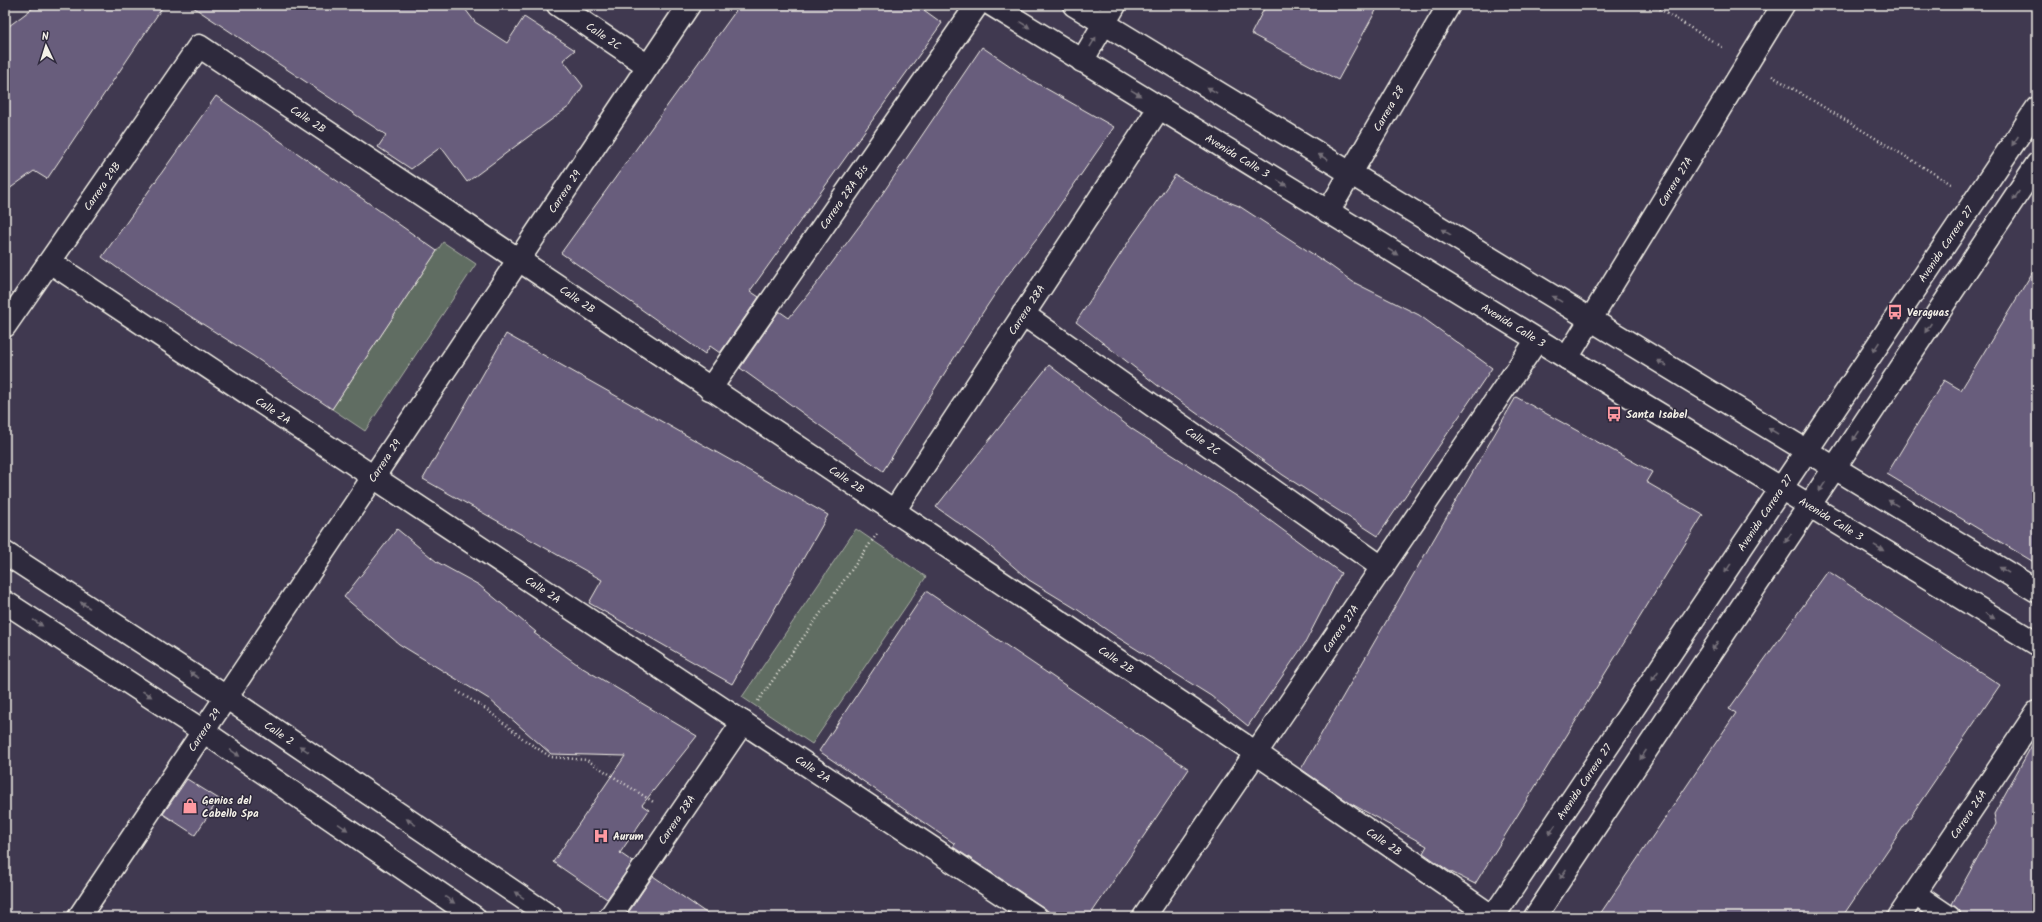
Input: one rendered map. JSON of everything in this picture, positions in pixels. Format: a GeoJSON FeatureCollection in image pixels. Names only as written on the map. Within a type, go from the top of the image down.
{"type":"FeatureCollection","features":[{"type":"Feature","properties":{"kind":"street","name":"Calle 2C"},"geometry":{"type":"LineString","coordinates":[[558,5],[648,66]]}},
{"type":"Feature","properties":{"kind":"street","name":"Carrera 29"},"geometry":{"type":"LineString","coordinates":[[78,917],[690,5]]}},
{"type":"Feature","properties":{"kind":"street","name":"Carrera 28A Bis"},"geometry":{"type":"LineString","coordinates":[[710,388],[977,5]]}},
{"type":"Feature","properties":{"kind":"street","name":"Avenida Calle 3"},"geometry":{"type":"LineString","coordinates":[[992,5],[1537,340],[2037,644]]}},
{"type":"Feature","properties":{"kind":"street"},"geometry":{"type":"LineString","coordinates":[[1074,5],[2037,591]]}},
{"type":"Feature","properties":{"kind":"street"},"geometry":{"type":"LineString","coordinates":[[1082,61],[1115,5]]}},
{"type":"Feature","properties":{"kind":"street","name":"Carrera 28"},"geometry":{"type":"LineString","coordinates":[[1328,212],[1449,5]]}},
{"type":"Feature","properties":{"kind":"street","name":"Carrera 27A"},"geometry":{"type":"LineString","coordinates":[[1567,358],[1783,5]]}},
{"type":"Feature","properties":{"kind":"street","name":"Calle 2B"},"geometry":{"type":"LineString","coordinates":[[198,46],[1256,753],[1493,917]]}},
{"type":"Feature","properties":{"kind":"street","name":"Carrera 29B"},"geometry":{"type":"LineString","coordinates":[[5,326],[198,46]]}},
{"type":"Feature","properties":{"kind":"street","name":"Carrera 28A"},"geometry":{"type":"LineString","coordinates":[[894,512],[1159,108]]}},
{"type":"Feature","properties":{"kind":"street","name":"Avenida Carrera 27"},"geometry":{"type":"LineString","coordinates":[[1493,917],[2037,108]]}},
{"type":"Feature","properties":{"kind":"street"},"geometry":{"type":"LineString","coordinates":[[1535,917],[2037,164]]}},
{"type":"Feature","properties":{"kind":"street","name":"Calle 2A"},"geometry":{"type":"LineString","coordinates":[[50,262],[1036,917]]}},
{"type":"Feature","properties":{"kind":"street","name":"Calle 2C"},"geometry":{"type":"LineString","coordinates":[[1023,314],[1383,568]]}},
{"type":"Feature","properties":{"kind":"street","name":"Carrera 27A"},"geometry":{"type":"LineString","coordinates":[[1144,917],[1537,340]]}},
{"type":"Feature","properties":{"kind":"street","name":"Calle 2"},"geometry":{"type":"LineString","coordinates":[[5,553],[226,696],[551,917]]}},
{"type":"Feature","properties":{"kind":"street"},"geometry":{"type":"LineString","coordinates":[[5,602],[203,731],[474,917]]}},
{"type":"Feature","properties":{"kind":"street","name":"Carrera 26A"},"geometry":{"type":"LineString","coordinates":[[1899,917],[2037,712]]}},
{"type":"Feature","properties":{"kind":"street","name":"Carrera 28A"},"geometry":{"type":"LineString","coordinates":[[610,917],[743,722]]}},
{"type":"Feature","properties":{"kind":"street"},"geometry":{"type":"LineString","coordinates":[[1915,894],[1949,917]]}},
{"type":"Feature","properties":{"kind":"path"},"geometry":{"type":"LineString","coordinates":[[1653,5],[1976,199]]}},
{"type":"Feature","properties":{"kind":"path"},"geometry":{"type":"LineString","coordinates":[[743,722],[894,512]]}},
{"type":"Feature","properties":{"kind":"path"},"geometry":{"type":"LineString","coordinates":[[457,691],[486,709],[551,757],[587,760],[677,818]]}},
{"type":"Feature","properties":{"kind":"green space"},"geometry":{"type":"Polygon","coordinates":[[[443,242],[476,264],[365,431],[332,409],[443,242]]]}},
{"type":"Feature","properties":{"kind":"green space"},"geometry":{"type":"Polygon","coordinates":[[[856,529],[926,577],[812,744],[742,697],[856,529]]]}},
{"type":"Feature","properties":{"kind":"building"},"geometry":{"type":"Polygon","coordinates":[[[37,5],[164,5],[47,179],[34,171],[5,192],[5,29],[37,5]]]}},
{"type":"Feature","properties":{"kind":"building"},"geometry":{"type":"Polygon","coordinates":[[[190,5],[462,5],[475,22],[507,43],[524,17],[575,50],[563,60],[583,86],[570,106],[467,182],[441,147],[411,169],[378,147],[386,135],[190,5]]]}},
{"type":"Feature","properties":{"kind":"building"},"geometry":{"type":"Polygon","coordinates":[[[740,5],[917,5],[942,23],[750,291],[759,297],[720,353],[710,346],[705,354],[561,253],[740,5]]]}},
{"type":"Feature","properties":{"kind":"building"},"geometry":{"type":"Polygon","coordinates":[[[1266,5],[1379,5],[1338,80],[1251,34],[1266,5]]]}},
{"type":"Feature","properties":{"kind":"building"},"geometry":{"type":"Polygon","coordinates":[[[982,47],[1031,80],[1114,127],[1037,238],[1007,276],[883,471],[740,368],[779,311],[789,318],[817,283],[872,209],[982,47]]]}},
{"type":"Feature","properties":{"kind":"building"},"geometry":{"type":"Polygon","coordinates":[[[216,96],[437,251],[332,409],[253,356],[141,285],[102,257],[216,96]]]}},
{"type":"Feature","properties":{"kind":"building"},"geometry":{"type":"Polygon","coordinates":[[[1175,175],[1206,193],[1239,206],[1353,282],[1419,315],[1492,368],[1378,536],[1283,475],[1157,385],[1076,322],[1129,241],[1175,175]]]}},
{"type":"Feature","properties":{"kind":"building"},"geometry":{"type":"Polygon","coordinates":[[[2037,265],[2037,564],[1887,474],[1944,380],[1961,390],[2037,265]]]}},
{"type":"Feature","properties":{"kind":"building"},"geometry":{"type":"Polygon","coordinates":[[[506,334],[828,515],[732,684],[589,603],[602,580],[423,479],[506,334]]]}},
{"type":"Feature","properties":{"kind":"building"},"geometry":{"type":"Polygon","coordinates":[[[1049,365],[1132,429],[1238,497],[1341,573],[1305,643],[1248,726],[1211,696],[1029,580],[984,541],[936,507],[1049,365]]]}},
{"type":"Feature","properties":{"kind":"building"},"geometry":{"type":"Polygon","coordinates":[[[1516,397],[1652,472],[1646,482],[1703,515],[1475,884],[1449,871],[1423,853],[1427,846],[1350,803],[1301,769],[1516,397]]]}},
{"type":"Feature","properties":{"kind":"building"},"geometry":{"type":"Polygon","coordinates":[[[397,529],[437,562],[479,585],[536,632],[534,633],[581,667],[697,736],[642,805],[649,810],[620,853],[633,862],[607,899],[553,862],[625,756],[551,754],[489,699],[399,644],[344,597],[397,529]]]}},
{"type":"Feature","properties":{"kind":"building"},"geometry":{"type":"Polygon","coordinates":[[[1828,571],[2000,685],[1842,917],[1598,917],[1736,713],[1729,709],[1828,571]]]}},
{"type":"Feature","properties":{"kind":"building"},"geometry":{"type":"Polygon","coordinates":[[[926,591],[1189,769],[1089,917],[1056,917],[953,847],[955,844],[819,751],[926,591]]]}},
{"type":"Feature","properties":{"kind":"building"},"geometry":{"type":"Polygon","coordinates":[[[2037,736],[2037,917],[1961,917],[1960,911],[1952,904],[1996,824],[1994,814],[2037,736]]]}},
{"type":"Feature","properties":{"kind":"building","name":"Genios del Cabello Spa"},"geometry":{"type":"Polygon","coordinates":[[[187,779],[219,799],[195,835],[163,814],[187,779]]]}},
{"type":"Feature","properties":{"kind":"building"},"geometry":{"type":"Polygon","coordinates":[[[653,876],[712,917],[635,917],[628,913],[653,876]]]}},
{"type":"Feature","properties":{"kind":"place","name":"Veraguas"},"geometry":{"type":"Point","coordinates":[1895,312]}},
{"type":"Feature","properties":{"kind":"place","name":"Santa Isabel"},"geometry":{"type":"Point","coordinates":[1614,414]}},
{"type":"Feature","properties":{"kind":"place","name":"Genios del Cabello Spa"},"geometry":{"type":"Point","coordinates":[190,806]}},
{"type":"Feature","properties":{"kind":"place","name":"Aurum"},"geometry":{"type":"Point","coordinates":[601,836]}}]}
